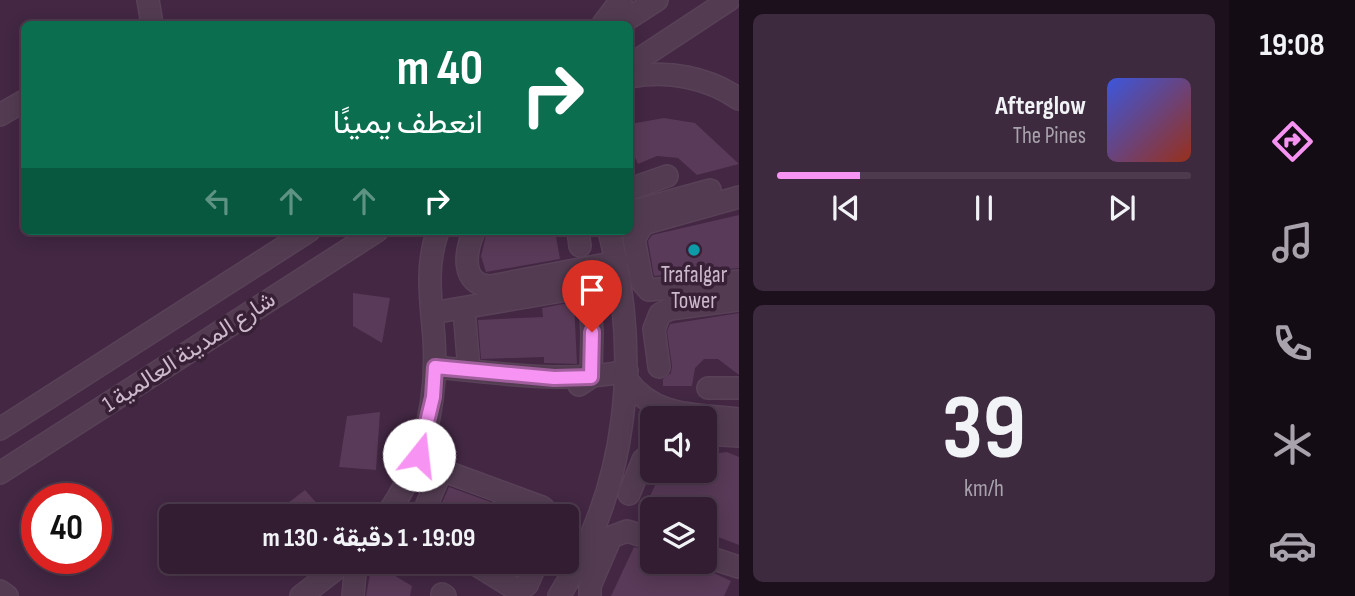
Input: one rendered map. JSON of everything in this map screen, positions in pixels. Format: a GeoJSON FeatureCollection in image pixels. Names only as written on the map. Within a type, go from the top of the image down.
{"type":"FeatureCollection","features":[{"type":"Feature","properties":{"kind":"street"},"geometry":{"type":"LineString","coordinates":[[148,0],[152,21]]}},
{"type":"Feature","properties":{"kind":"street"},"geometry":{"type":"LineString","coordinates":[[605,21],[621,0]]}},
{"type":"Feature","properties":{"kind":"street"},"geometry":{"type":"LineString","coordinates":[[626,21],[657,0]]}},
{"type":"Feature","properties":{"kind":"street"},"geometry":{"type":"LineString","coordinates":[[633,63],[729,0]]}},
{"type":"Feature","properties":{"kind":"street"},"geometry":{"type":"LineString","coordinates":[[633,77],[654,74],[682,76],[710,83],[739,99]]}},
{"type":"Feature","properties":{"kind":"street"},"geometry":{"type":"LineString","coordinates":[[633,188],[667,176]]}},
{"type":"Feature","properties":{"kind":"street"},"geometry":{"type":"LineString","coordinates":[[633,211],[739,182]]}},
{"type":"Feature","properties":{"kind":"street"},"geometry":{"type":"LineString","coordinates":[[739,197],[643,225],[634,239],[642,282],[649,290],[739,281]]}},
{"type":"Feature","properties":{"kind":"street","name":"شارع المدينة العالمية 1"},"geometry":{"type":"LineString","coordinates":[[0,429],[303,235]]}},
{"type":"Feature","properties":{"kind":"street","name":"شارع المدينة العالمية 1"},"geometry":{"type":"LineString","coordinates":[[0,473],[371,235]]}},
{"type":"Feature","properties":{"kind":"street"},"geometry":{"type":"LineString","coordinates":[[396,504],[418,458],[431,407],[435,367],[430,261],[437,235]]}},
{"type":"Feature","properties":{"kind":"street"},"geometry":{"type":"LineString","coordinates":[[473,235],[467,250],[467,269],[472,280],[481,285],[619,272]]}},
{"type":"Feature","properties":{"kind":"street"},"geometry":{"type":"LineString","coordinates":[[559,596],[591,537],[608,487],[622,431],[627,376],[627,335],[619,272],[610,235]]}},
{"type":"Feature","properties":{"kind":"street"},"geometry":{"type":"LineString","coordinates":[[432,313],[585,287],[619,272]]}},
{"type":"Feature","properties":{"kind":"street"},"geometry":{"type":"LineString","coordinates":[[521,293],[565,284],[585,287]]}},
{"type":"Feature","properties":{"kind":"street"},"geometry":{"type":"LineString","coordinates":[[585,287],[592,332],[591,377]]}},
{"type":"Feature","properties":{"kind":"street"},"geometry":{"type":"LineString","coordinates":[[704,300],[739,298]]}},
{"type":"Feature","properties":{"kind":"street"},"geometry":{"type":"LineString","coordinates":[[659,367],[655,336],[657,318],[665,310],[739,298]]}},
{"type":"Feature","properties":{"kind":"street"},"geometry":{"type":"LineString","coordinates":[[464,309],[469,370]]}},
{"type":"Feature","properties":{"kind":"street"},"geometry":{"type":"LineString","coordinates":[[592,332],[655,336]]}},
{"type":"Feature","properties":{"kind":"street"},"geometry":{"type":"LineString","coordinates":[[435,367],[554,378],[627,376]]}},
{"type":"Feature","properties":{"kind":"street"},"geometry":{"type":"LineString","coordinates":[[627,376],[642,398],[655,406]]}},
{"type":"Feature","properties":{"kind":"street"},"geometry":{"type":"LineString","coordinates":[[525,382],[575,386],[591,377]]}},
{"type":"Feature","properties":{"kind":"street"},"geometry":{"type":"LineString","coordinates":[[724,388],[732,418]]}},
{"type":"Feature","properties":{"kind":"street"},"geometry":{"type":"LineString","coordinates":[[622,431],[640,416]]}},
{"type":"Feature","properties":{"kind":"street"},"geometry":{"type":"LineString","coordinates":[[717,428],[739,436]]}},
{"type":"Feature","properties":{"kind":"street"},"geometry":{"type":"LineString","coordinates":[[635,490],[637,455],[640,453]]}},
{"type":"Feature","properties":{"kind":"street"},"geometry":{"type":"LineString","coordinates":[[418,458],[441,471],[534,504]]}},
{"type":"Feature","properties":{"kind":"street"},"geometry":{"type":"LineString","coordinates":[[418,458],[468,472]]}},
{"type":"Feature","properties":{"kind":"street"},"geometry":{"type":"LineString","coordinates":[[427,504],[441,471]]}},
{"type":"Feature","properties":{"kind":"street"},"geometry":{"type":"LineString","coordinates":[[635,490],[640,471]]}},
{"type":"Feature","properties":{"kind":"street"},"geometry":{"type":"LineString","coordinates":[[608,487],[635,490]]}},
{"type":"Feature","properties":{"kind":"street"},"geometry":{"type":"LineString","coordinates":[[590,596],[590,586],[611,537],[627,531],[640,535]]}},
{"type":"Feature","properties":{"kind":"street"},"geometry":{"type":"LineString","coordinates":[[721,556],[739,567]]}},
{"type":"Feature","properties":{"kind":"street"},"geometry":{"type":"LineString","coordinates":[[301,596],[329,574]]}},
{"type":"Feature","properties":{"kind":"street"},"geometry":{"type":"LineString","coordinates":[[353,596],[355,574]]}},
{"type":"Feature","properties":{"kind":"street"},"geometry":{"type":"LineString","coordinates":[[491,574],[517,590],[527,585],[532,574]]}},
{"type":"Feature","properties":{"kind":"street"},"geometry":{"type":"LineString","coordinates":[[0,592],[7,596]]}},
{"type":"Feature","properties":{"kind":"building"},"geometry":{"type":"Polygon","coordinates":[[[664,118],[695,123],[739,164],[697,175],[678,158],[657,156],[638,164],[633,153],[633,123],[664,118]]]}},
{"type":"Feature","properties":{"kind":"building","name":"Trafalgar Tower"},"geometry":{"type":"Polygon","coordinates":[[[739,215],[739,268],[654,276],[648,241],[652,235],[739,215]]]}},
{"type":"Feature","properties":{"kind":"building"},"geometry":{"type":"Polygon","coordinates":[[[486,235],[556,235],[560,259],[486,272],[481,256],[486,235]]]}},
{"type":"Feature","properties":{"kind":"building"},"geometry":{"type":"Polygon","coordinates":[[[353,293],[390,298],[382,343],[353,326],[353,293]]]}},
{"type":"Feature","properties":{"kind":"building"},"geometry":{"type":"Polygon","coordinates":[[[574,302],[577,364],[544,363],[544,357],[481,359],[478,320],[543,317],[542,308],[574,302]]]}},
{"type":"Feature","properties":{"kind":"building"},"geometry":{"type":"Polygon","coordinates":[[[739,313],[739,375],[718,359],[704,359],[695,368],[692,386],[663,386],[663,379],[671,373],[672,366],[667,331],[670,324],[739,313]]]}},
{"type":"Feature","properties":{"kind":"building"},"geometry":{"type":"Polygon","coordinates":[[[380,412],[376,470],[339,467],[347,416],[380,412]]]}},
{"type":"Feature","properties":{"kind":"building"},"geometry":{"type":"Polygon","coordinates":[[[727,452],[739,457],[739,545],[717,537],[717,497],[650,497],[656,483],[717,483],[717,453],[727,452]]]}},
{"type":"Feature","properties":{"kind":"building"},"geometry":{"type":"Polygon","coordinates":[[[449,487],[496,504],[441,504],[449,487]]]}},
{"type":"Feature","properties":{"kind":"building"},"geometry":{"type":"Polygon","coordinates":[[[305,490],[317,504],[287,504],[305,490]]]}},
{"type":"Feature","properties":{"kind":"building"},"geometry":{"type":"Polygon","coordinates":[[[634,547],[640,549],[640,574],[716,574],[731,581],[724,596],[611,596],[634,547]]]}},
{"type":"Feature","properties":{"kind":"building"},"geometry":{"type":"Polygon","coordinates":[[[370,574],[392,574],[412,586],[410,596],[366,596],[370,574]]]}},
{"type":"Feature","properties":{"kind":"place","name":"Trafalgar Tower"},"geometry":{"type":"Point","coordinates":[694,250]}},
{"type":"Feature","properties":{"kind":"route"},"geometry":{"type":"LineString","coordinates":[[419,455],[428,428],[435,367],[554,378],[591,377],[592,332]]}}]}
